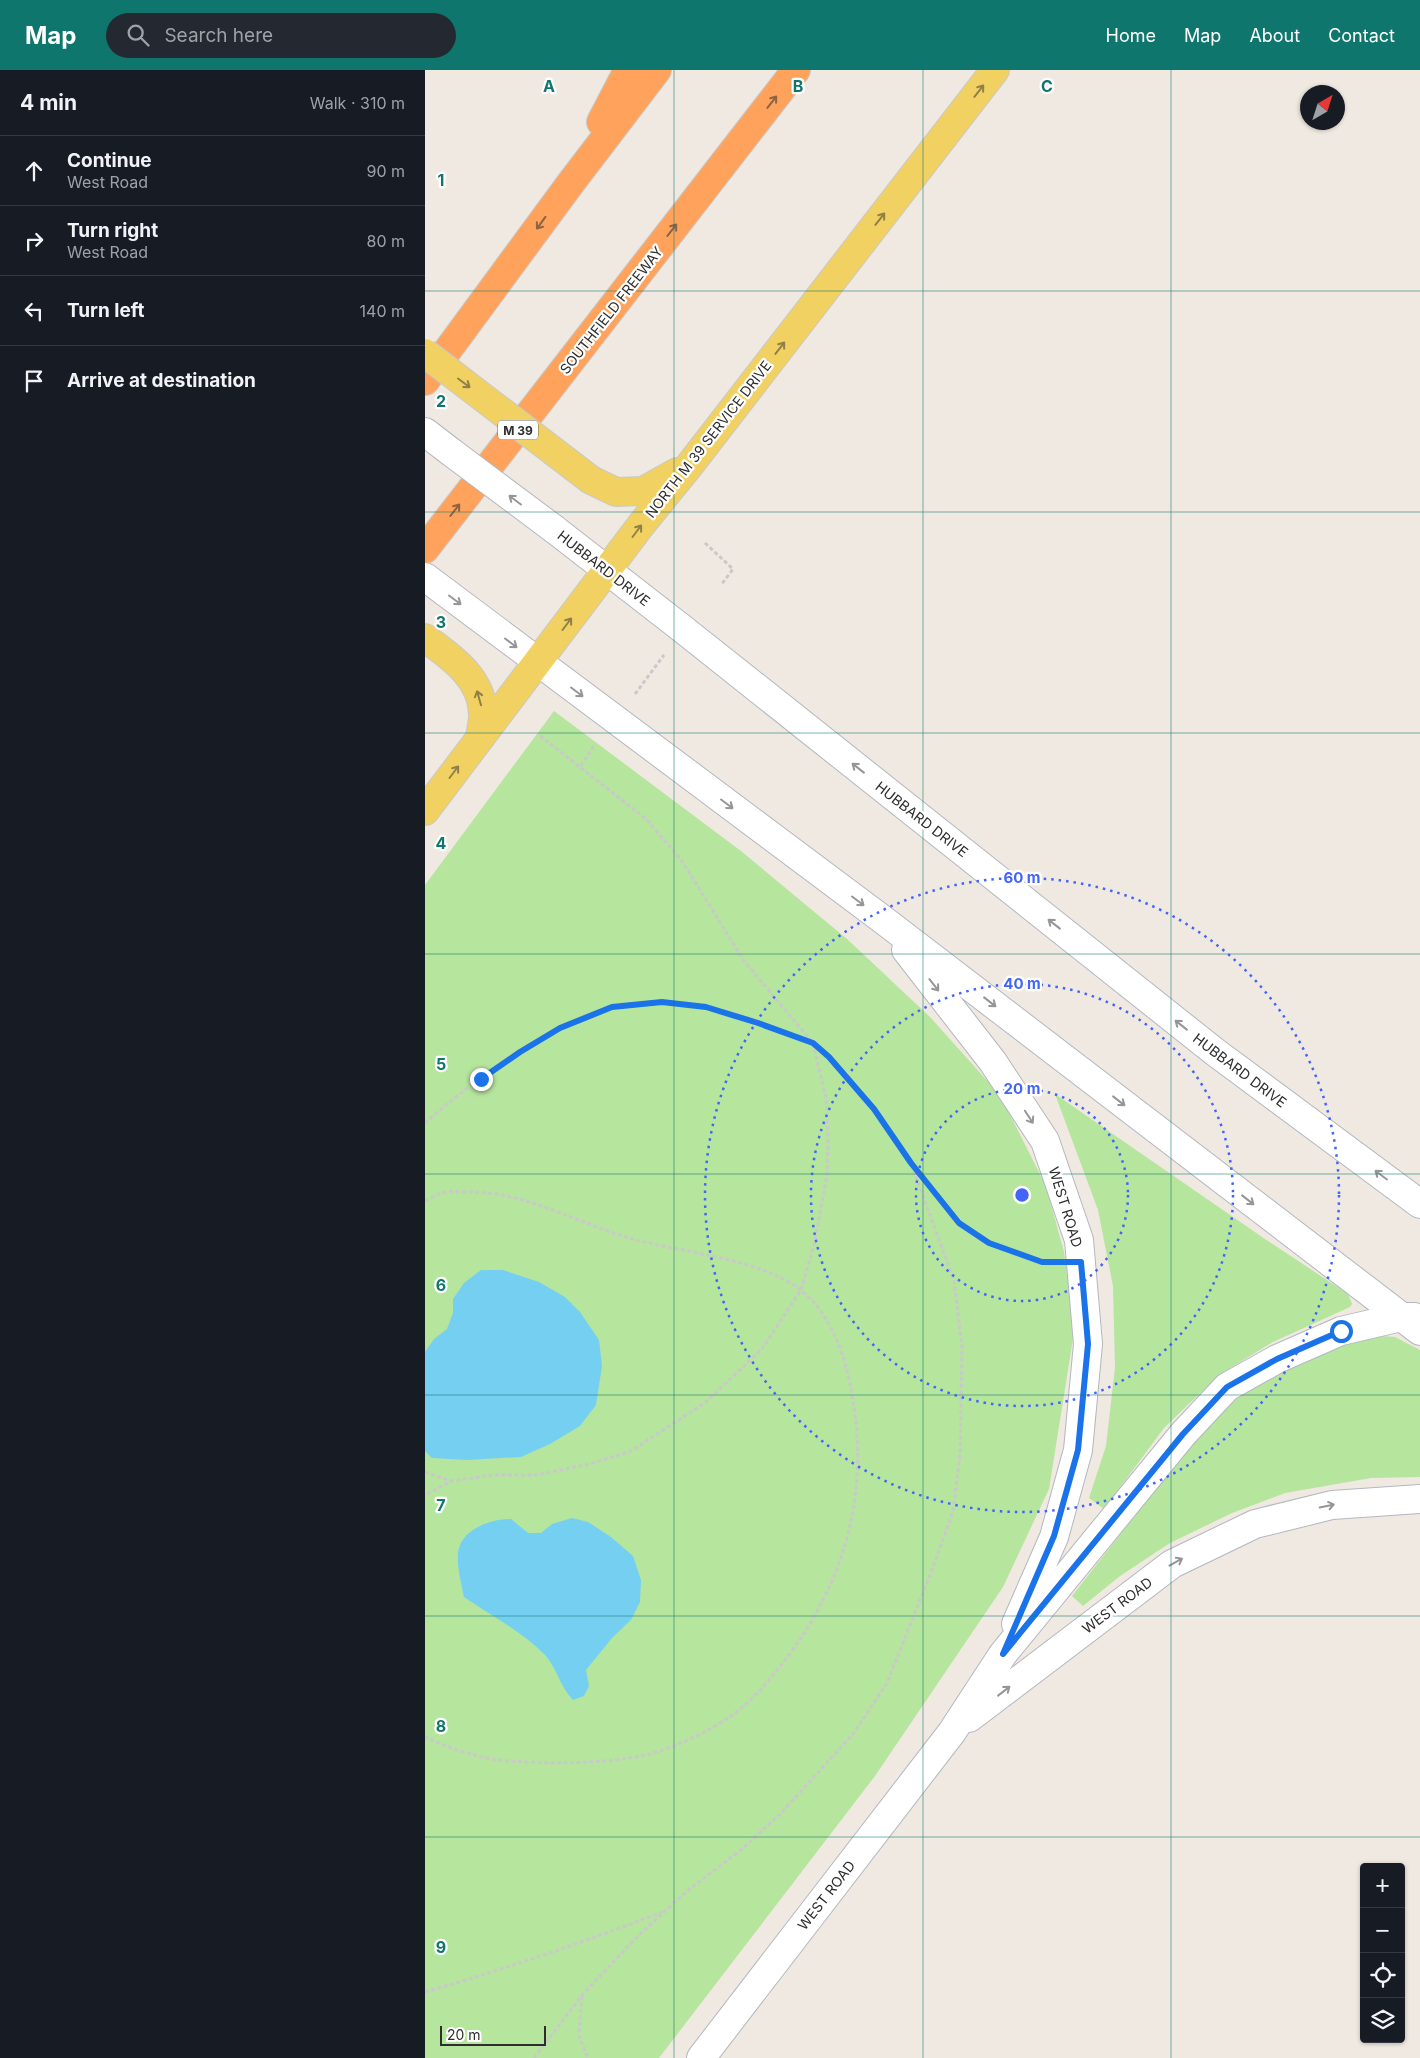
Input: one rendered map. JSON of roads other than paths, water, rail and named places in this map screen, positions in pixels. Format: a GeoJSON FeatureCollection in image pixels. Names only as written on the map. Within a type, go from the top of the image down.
{"type":"FeatureCollection","features":[{"type":"Feature","properties":{"kind":"highway"},"geometry":{"type":"LineString","coordinates":[[569,184],[628,70]]}},
{"type":"Feature","properties":{"kind":"highway"},"geometry":{"type":"LineString","coordinates":[[425,381],[569,184],[657,70]]}},
{"type":"Feature","properties":{"kind":"highway","name":"SOUTHFIELD FREEWAY"},"geometry":{"type":"LineString","coordinates":[[425,549],[795,72]]}},
{"type":"Feature","properties":{"kind":"main road","name":"NORTH M 39 SERVICE DRIVE"},"geometry":{"type":"LineString","coordinates":[[425,811],[607,570],[995,70]]}},
{"type":"Feature","properties":{"kind":"main road"},"geometry":{"type":"LineString","coordinates":[[425,353],[591,480],[616,492],[643,491],[689,466]]}},
{"type":"Feature","properties":{"kind":"main road"},"geometry":{"type":"LineString","coordinates":[[425,638],[459,663],[470,677],[479,694],[483,714],[480,738]]}},
{"type":"Feature","properties":{"kind":"street","name":"HUBBARD DRIVE"},"geometry":{"type":"LineString","coordinates":[[425,432],[607,570],[1215,1052],[1420,1204]]}},
{"type":"Feature","properties":{"kind":"street"},"geometry":{"type":"LineString","coordinates":[[425,577],[882,919],[1414,1322]]}},
{"type":"Feature","properties":{"kind":"street","name":"WEST ROAD"},"geometry":{"type":"LineString","coordinates":[[882,919],[993,1062],[1045,1141],[1079,1240],[1088,1344],[1078,1450],[1054,1536],[1003,1654]]}},
{"type":"Feature","properties":{"kind":"street","name":"WEST ROAD"},"geometry":{"type":"LineString","coordinates":[[701,2058],[952,1732],[1003,1654],[1183,1434],[1227,1387],[1277,1359],[1341,1331],[1414,1322]]}},
{"type":"Feature","properties":{"kind":"street","name":"WEST ROAD"},"geometry":{"type":"LineString","coordinates":[[952,1732],[1172,1564],[1255,1524],[1332,1505],[1420,1499]]}},
{"type":"Feature","properties":{"kind":"water"},"geometry":{"type":"Polygon","coordinates":[[[481,1270],[503,1270],[539,1282],[565,1297],[580,1312],[599,1340],[602,1366],[596,1405],[580,1426],[550,1444],[521,1457],[467,1460],[432,1458],[425,1451],[425,1352],[434,1339],[447,1329],[453,1313],[453,1299],[464,1283],[481,1270]]]}},
{"type":"Feature","properties":{"kind":"water"},"geometry":{"type":"Polygon","coordinates":[[[572,1518],[588,1522],[611,1537],[633,1556],[641,1580],[640,1602],[631,1620],[612,1638],[586,1670],[589,1686],[584,1696],[573,1700],[549,1660],[536,1646],[464,1597],[458,1558],[460,1545],[465,1538],[486,1523],[511,1519],[528,1533],[541,1533],[552,1524],[572,1518]]]}}]}
